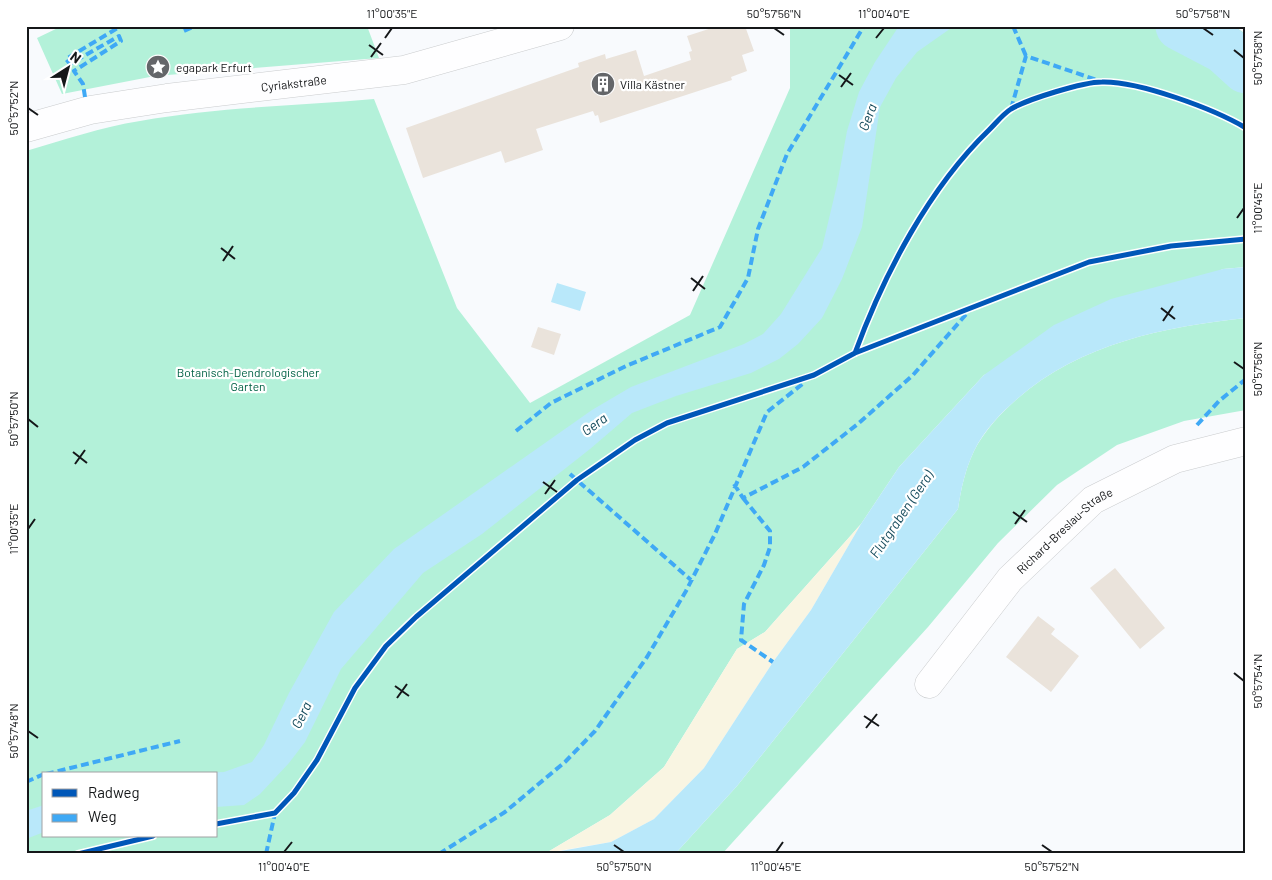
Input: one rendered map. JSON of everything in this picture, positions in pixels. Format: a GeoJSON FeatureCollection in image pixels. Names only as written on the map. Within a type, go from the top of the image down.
{"type":"FeatureCollection","features":[{"type":"Feature","properties":{"kind":"street","name":"Cyriakstraße"},"geometry":{"type":"LineString","coordinates":[[26,128],[100,108],[404,70],[560,26]]}},
{"type":"Feature","properties":{"kind":"street","name":"Richard-Breslau-Straße"},"geometry":{"type":"LineString","coordinates":[[929,684],[1010,578],[1093,500],[1175,459],[1246,441]]}},
{"type":"Feature","properties":{"kind":"green space","name":"egapark Erfurt"},"geometry":{"type":"Polygon","coordinates":[[[62,26],[367,26],[379,58],[155,76],[62,94],[37,38],[62,26]]]}},
{"type":"Feature","properties":{"kind":"green space","name":"Botanisch-Dendrologischer Garten"},"geometry":{"type":"Polygon","coordinates":[[[790,26],[1234,26],[1246,34],[1246,267],[1223,269],[984,375],[899,467],[861,524],[765,632],[737,649],[664,767],[610,815],[546,853],[26,854],[26,151],[111,127],[169,116],[374,99],[457,308],[530,403],[690,315],[790,88],[790,26]]]}},
{"type":"Feature","properties":{"kind":"green space"},"geometry":{"type":"Polygon","coordinates":[[[1246,318],[1246,410],[1184,421],[1117,445],[1057,485],[998,543],[928,627],[722,854],[675,854],[737,786],[958,509],[968,465],[974,451],[988,429],[1011,404],[1042,380],[1068,364],[1096,351],[1154,333],[1246,318]]]}},
{"type":"Feature","properties":{"kind":"sand"},"geometry":{"type":"Polygon","coordinates":[[[861,524],[811,610],[773,662],[704,768],[654,819],[611,842],[546,853],[610,815],[664,767],[737,649],[765,632],[861,524]]]}},
{"type":"Feature","properties":{"kind":"water","name":"Gera"},"geometry":{"type":"Polygon","coordinates":[[[899,26],[954,26],[917,52],[896,78],[880,107],[862,227],[842,279],[822,318],[798,344],[779,359],[751,373],[676,396],[632,413],[590,449],[482,534],[423,573],[341,669],[305,742],[289,763],[260,794],[244,805],[218,807],[218,772],[252,762],[264,745],[289,693],[334,612],[394,549],[592,410],[631,387],[744,344],[763,334],[781,314],[822,248],[837,185],[847,131],[859,92],[875,62],[899,26]]]}},
{"type":"Feature","properties":{"kind":"water","name":"Flutgraben (Gera)"},"geometry":{"type":"Polygon","coordinates":[[[1246,267],[1246,318],[1154,333],[1096,351],[1068,364],[1042,380],[999,416],[978,443],[971,458],[960,494],[958,509],[737,786],[675,854],[544,854],[611,842],[654,819],[704,768],[773,662],[811,610],[861,524],[899,467],[984,375],[1054,325],[1111,299],[1223,269],[1246,267]]]}},
{"type":"Feature","properties":{"kind":"water"},"geometry":{"type":"Polygon","coordinates":[[[557,283],[586,292],[580,311],[551,302],[557,283]]]}},
{"type":"Feature","properties":{"kind":"water"},"geometry":{"type":"Polygon","coordinates":[[[42,806],[42,833],[26,839],[26,811],[42,806]]]}},
{"type":"Feature","properties":{"kind":"building"},"geometry":{"type":"Polygon","coordinates":[[[718,26],[745,26],[754,51],[742,55],[747,71],[731,77],[732,80],[600,123],[598,115],[595,116],[593,111],[536,129],[543,150],[505,163],[501,151],[423,178],[406,128],[579,67],[578,63],[605,54],[606,59],[636,50],[644,76],[691,60],[689,52],[692,51],[687,36],[718,26]]]}},
{"type":"Feature","properties":{"kind":"building"},"geometry":{"type":"Polygon","coordinates":[[[538,327],[561,334],[554,355],[531,347],[538,327]]]}},
{"type":"Feature","properties":{"kind":"building"},"geometry":{"type":"Polygon","coordinates":[[[1115,568],[1165,628],[1140,649],[1090,588],[1115,568]]]}},
{"type":"Feature","properties":{"kind":"building"},"geometry":{"type":"Polygon","coordinates":[[[1038,616],[1055,629],[1051,634],[1079,656],[1051,692],[1006,657],[1038,616]]]}},
{"type":"Feature","properties":{"kind":"waterway"},"geometry":{"type":"LineString","coordinates":[[1180,26],[1224,49],[1246,69]]}},
{"type":"Feature","properties":{"kind":"marked path"},"geometry":{"type":"LineString","coordinates":[[85,97],[83,84],[74,71],[121,41],[119,36],[70,64],[66,59],[121,26]]}},
{"type":"Feature","properties":{"kind":"marked path"},"geometry":{"type":"LineString","coordinates":[[184,31],[195,26]]}},
{"type":"Feature","properties":{"kind":"marked path"},"geometry":{"type":"LineString","coordinates":[[516,431],[551,403],[626,366],[720,327],[748,278],[758,229],[787,154],[864,26]]}},
{"type":"Feature","properties":{"kind":"marked path"},"geometry":{"type":"LineString","coordinates":[[1013,26],[1026,56]]}},
{"type":"Feature","properties":{"kind":"marked path"},"geometry":{"type":"LineString","coordinates":[[1011,109],[1026,56],[1097,80]]}},
{"type":"Feature","properties":{"kind":"marked path"},"geometry":{"type":"LineString","coordinates":[[734,484],[743,498],[803,467],[859,423],[913,375],[969,311]]}},
{"type":"Feature","properties":{"kind":"marked path"},"geometry":{"type":"LineString","coordinates":[[1197,425],[1219,401],[1246,379]]}},
{"type":"Feature","properties":{"kind":"marked path"},"geometry":{"type":"LineString","coordinates":[[439,854],[505,812],[565,762],[595,731],[647,657],[686,591],[715,534],[767,412],[805,382]]}},
{"type":"Feature","properties":{"kind":"marked path"},"geometry":{"type":"LineString","coordinates":[[570,474],[691,580]]}},
{"type":"Feature","properties":{"kind":"marked path"},"geometry":{"type":"LineString","coordinates":[[743,498],[770,531],[770,547],[764,565],[744,604],[741,640],[773,662]]}},
{"type":"Feature","properties":{"kind":"marked path"},"geometry":{"type":"LineString","coordinates":[[54,772],[180,741]]}},
{"type":"Feature","properties":{"kind":"marked path"},"geometry":{"type":"LineString","coordinates":[[26,782],[42,775]]}},
{"type":"Feature","properties":{"kind":"marked path"},"geometry":{"type":"LineString","coordinates":[[266,854],[275,813]]}},
{"type":"Feature","properties":{"kind":"marked path"},"geometry":{"type":"LineString","coordinates":[[376,854],[383,854]]}},
{"type":"Feature","properties":{"kind":"cycle path"},"geometry":{"type":"LineString","coordinates":[[855,353],[894,263],[928,205],[967,153],[1011,109],[1069,88],[1102,82],[1117,83],[1136,86],[1176,98],[1215,113],[1246,128]]}},
{"type":"Feature","properties":{"kind":"cycle path"},"geometry":{"type":"LineString","coordinates":[[218,824],[275,813],[294,793],[317,760],[355,688],[386,646],[416,617],[577,480],[635,440],[667,423],[814,375],[855,353],[1089,262],[1171,246],[1246,239]]}},
{"type":"Feature","properties":{"kind":"cycle path"},"geometry":{"type":"LineString","coordinates":[[78,854],[145,838]]}},
{"type":"Feature","properties":{"kind":"place","name":"egapark Erfurt"},"geometry":{"type":"Point","coordinates":[158,67]}},
{"type":"Feature","properties":{"kind":"place","name":"Villa Kästner"},"geometry":{"type":"Point","coordinates":[603,84]}}]}
